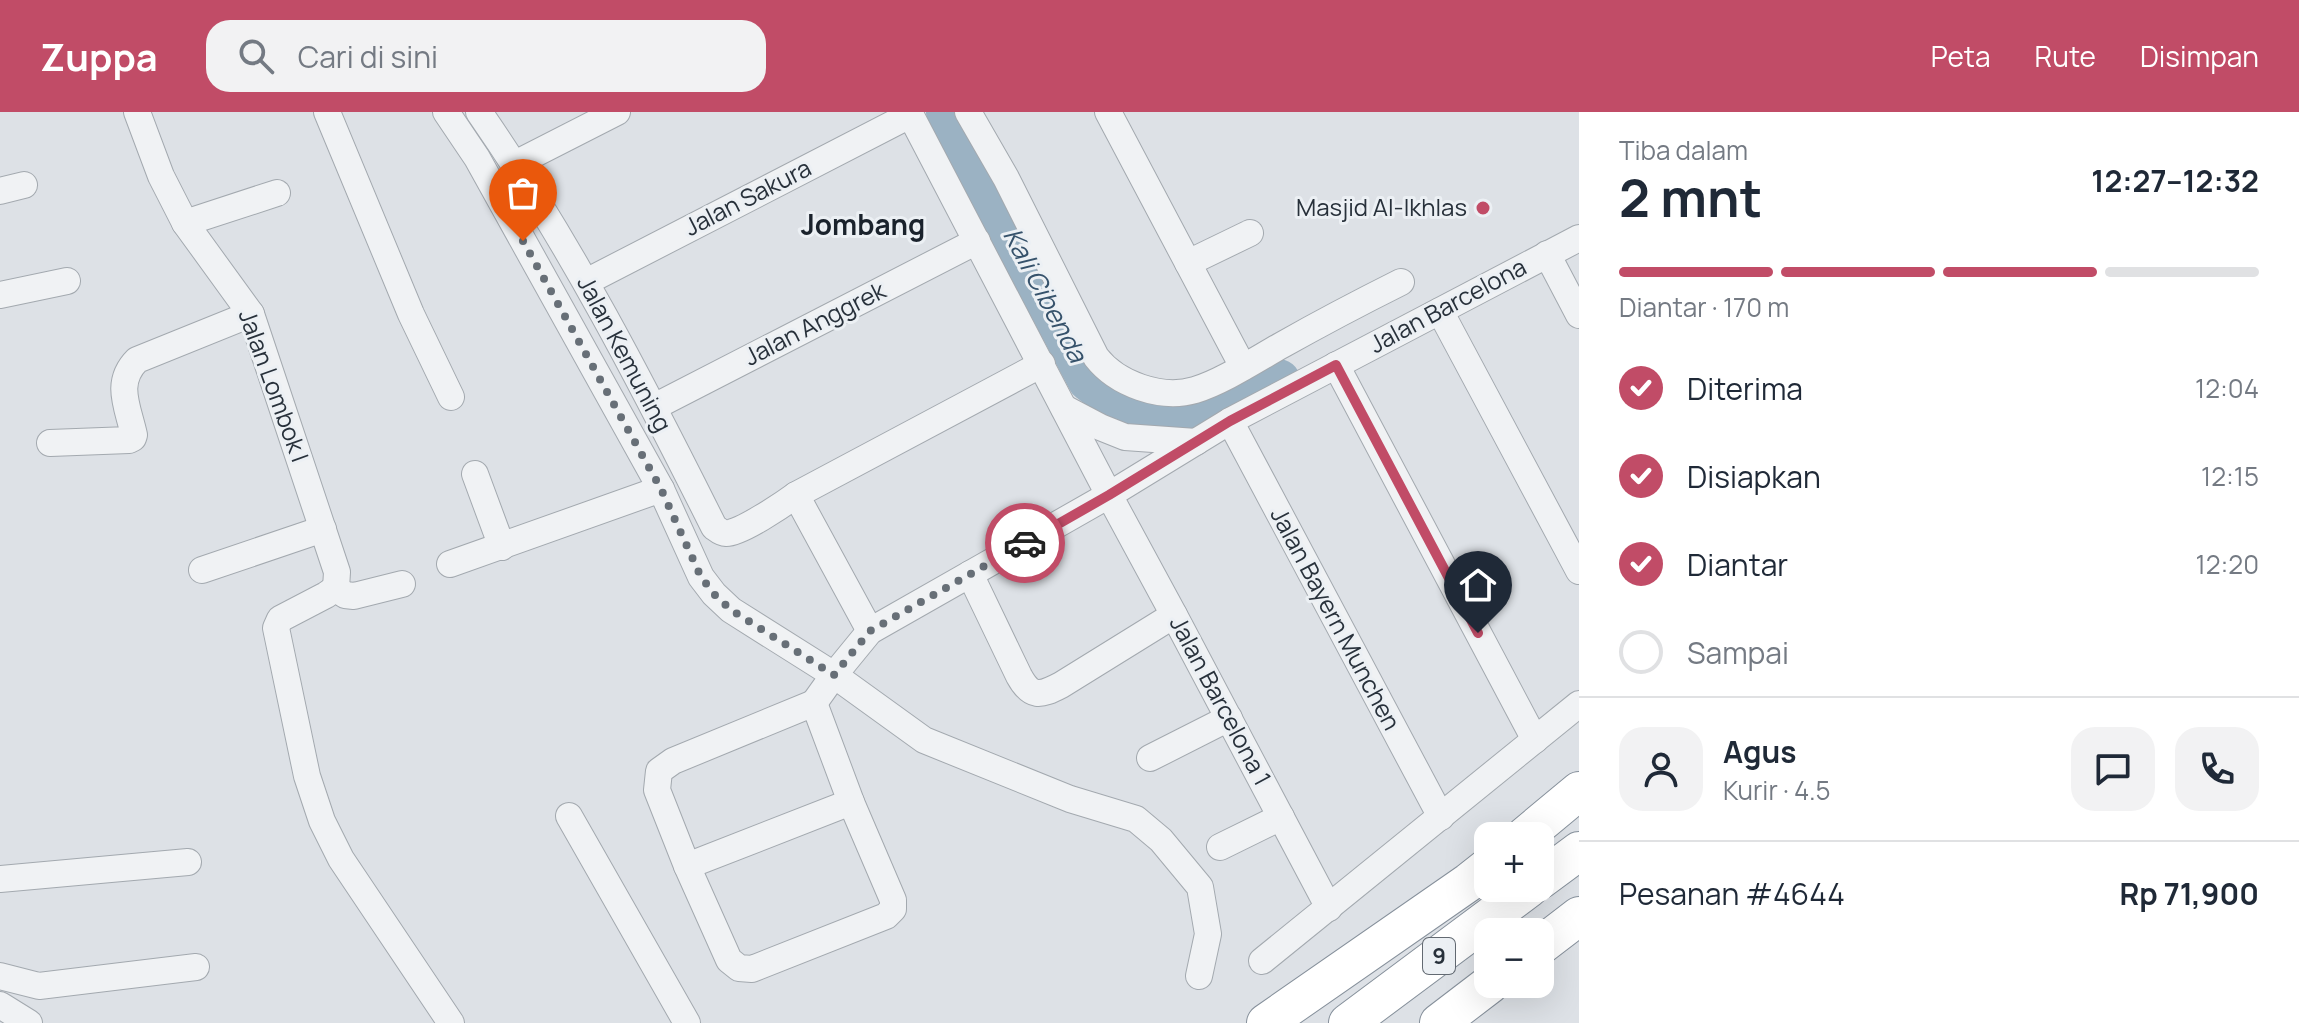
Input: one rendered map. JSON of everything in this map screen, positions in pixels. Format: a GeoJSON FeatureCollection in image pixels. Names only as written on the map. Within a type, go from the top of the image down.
{"type":"FeatureCollection","features":[{"type":"Feature","properties":{"kind":"highway"},"geometry":{"type":"LineString","coordinates":[[1542,822],[1579,791]]}},
{"type":"Feature","properties":{"kind":"highway"},"geometry":{"type":"LineString","coordinates":[[1554,870],[1579,851]]}},
{"type":"Feature","properties":{"kind":"highway"},"geometry":{"type":"LineString","coordinates":[[1266,1023],[1474,878]]}},
{"type":"Feature","properties":{"kind":"highway","name":"9"},"geometry":{"type":"LineString","coordinates":[[1348,1023],[1510,902]]}},
{"type":"Feature","properties":{"kind":"highway"},"geometry":{"type":"LineString","coordinates":[[1554,935],[1579,916]]}},
{"type":"Feature","properties":{"kind":"highway","name":"9"},"geometry":{"type":"LineString","coordinates":[[1439,1023],[1474,996]]}},
{"type":"Feature","properties":{"kind":"street","name":"Jalan Lombok I"},"geometry":{"type":"LineString","coordinates":[[137,112],[161,176],[185,223],[251,314],[337,572],[336,588]]}},
{"type":"Feature","properties":{"kind":"street"},"geometry":{"type":"LineString","coordinates":[[327,112],[411,314],[451,397]]}},
{"type":"Feature","properties":{"kind":"street"},"geometry":{"type":"LineString","coordinates":[[446,112],[477,158],[661,489],[701,577],[714,594],[731,610],[834,675],[924,740],[1070,799],[1136,819],[1161,840],[1200,887],[1208,934],[1199,976]]}},
{"type":"Feature","properties":{"kind":"street","name":"Jalan Kemuning"},"geometry":{"type":"LineString","coordinates":[[479,112],[515,164],[586,282],[714,527],[732,533],[796,495]]}},
{"type":"Feature","properties":{"kind":"street"},"geometry":{"type":"LineString","coordinates":[[515,164],[617,112]]}},
{"type":"Feature","properties":{"kind":"street"},"geometry":{"type":"LineString","coordinates":[[968,112],[1006,178],[1096,357],[1104,368],[1129,383],[1155,391],[1194,390],[1401,282]]}},
{"type":"Feature","properties":{"kind":"street","name":"Jalan Barcelona 1"},"geometry":{"type":"LineString","coordinates":[[910,113],[1329,908]]}},
{"type":"Feature","properties":{"kind":"street","name":"Jalan Sakura"},"geometry":{"type":"LineString","coordinates":[[586,282],[910,113]]}},
{"type":"Feature","properties":{"kind":"street"},"geometry":{"type":"LineString","coordinates":[[1111,113],[1243,367]]}},
{"type":"Feature","properties":{"kind":"street"},"geometry":{"type":"LineString","coordinates":[[185,223],[277,193]]}},
{"type":"Feature","properties":{"kind":"street"},"geometry":{"type":"LineString","coordinates":[[1188,263],[1250,233]]}},
{"type":"Feature","properties":{"kind":"street","name":"Jalan Barcelona"},"geometry":{"type":"LineString","coordinates":[[870,631],[1109,495],[1230,421],[1579,238]]}},
{"type":"Feature","properties":{"kind":"street","name":"Jalan Anggrek"},"geometry":{"type":"LineString","coordinates":[[654,407],[977,241]]}},
{"type":"Feature","properties":{"kind":"street"},"geometry":{"type":"LineString","coordinates":[[1547,254],[1579,315]]}},
{"type":"Feature","properties":{"kind":"street"},"geometry":{"type":"LineString","coordinates":[[0,295],[67,281]]}},
{"type":"Feature","properties":{"kind":"street"},"geometry":{"type":"LineString","coordinates":[[1440,311],[1579,571]]}},
{"type":"Feature","properties":{"kind":"street"},"geometry":{"type":"LineString","coordinates":[[50,443],[133,438],[123,385],[137,360],[251,314]]}},
{"type":"Feature","properties":{"kind":"street"},"geometry":{"type":"LineString","coordinates":[[814,703],[851,802],[893,900],[893,909],[886,916],[752,969],[739,968],[729,960],[687,866],[657,790],[659,771],[673,761],[814,703],[870,631],[796,495],[1042,364]]}},
{"type":"Feature","properties":{"kind":"street"},"geometry":{"type":"LineString","coordinates":[[1336,365],[1535,740]]}},
{"type":"Feature","properties":{"kind":"street"},"geometry":{"type":"LineString","coordinates":[[1064,408],[1125,437],[1196,442]]}},
{"type":"Feature","properties":{"kind":"street","name":"Jalan Bayern Munchen"},"geometry":{"type":"LineString","coordinates":[[1230,421],[1441,817]]}},
{"type":"Feature","properties":{"kind":"street"},"geometry":{"type":"LineString","coordinates":[[475,474],[502,547]]}},
{"type":"Feature","properties":{"kind":"street"},"geometry":{"type":"LineString","coordinates":[[450,564],[661,489]]}},
{"type":"Feature","properties":{"kind":"street"},"geometry":{"type":"LineString","coordinates":[[202,570],[323,529]]}},
{"type":"Feature","properties":{"kind":"street"},"geometry":{"type":"LineString","coordinates":[[970,574],[1025,688],[1035,693],[1047,692],[1061,685],[1174,615]]}},
{"type":"Feature","properties":{"kind":"street"},"geometry":{"type":"LineString","coordinates":[[402,584],[354,596],[345,595],[336,588],[280,619],[276,628],[307,776],[322,821],[341,859],[442,1021]]}},
{"type":"Feature","properties":{"kind":"street"},"geometry":{"type":"LineString","coordinates":[[1262,961],[1579,704]]}},
{"type":"Feature","properties":{"kind":"street"},"geometry":{"type":"LineString","coordinates":[[1150,758],[1229,718]]}},
{"type":"Feature","properties":{"kind":"street"},"geometry":{"type":"LineString","coordinates":[[687,866],[851,802]]}},
{"type":"Feature","properties":{"kind":"street"},"geometry":{"type":"LineString","coordinates":[[569,816],[687,1023]]}},
{"type":"Feature","properties":{"kind":"street"},"geometry":{"type":"LineString","coordinates":[[1220,847],[1281,817]]}},
{"type":"Feature","properties":{"kind":"street"},"geometry":{"type":"LineString","coordinates":[[0,879],[188,862]]}},
{"type":"Feature","properties":{"kind":"street"},"geometry":{"type":"LineString","coordinates":[[0,976],[39,986],[196,967]]}},
{"type":"Feature","properties":{"kind":"street"},"geometry":{"type":"LineString","coordinates":[[0,1005],[29,1023]]}},
{"type":"Feature","properties":{"kind":"waterway","name":"Kali Cibenda"},"geometry":{"type":"LineString","coordinates":[[949,112],[1090,379],[1111,395],[1136,407],[1186,416],[1225,410],[1278,382]]}},
{"type":"Feature","properties":{"kind":"way so far"},"geometry":{"type":"LineString","coordinates":[[523,241],[661,489],[701,577],[731,610],[834,675],[870,631],[1025,543]]}},
{"type":"Feature","properties":{"kind":"place","name":"Masjid Al-Ikhlas"},"geometry":{"type":"Point","coordinates":[1483,208]}},
{"type":"Feature","properties":{"kind":"district","name":"Jombang"},"geometry":{"type":"Point","coordinates":[863,225]}},
{"type":"Feature","properties":{"kind":"route"},"geometry":{"type":"LineString","coordinates":[[1025,543],[1230,421],[1336,365],[1478,633]]}}]}
